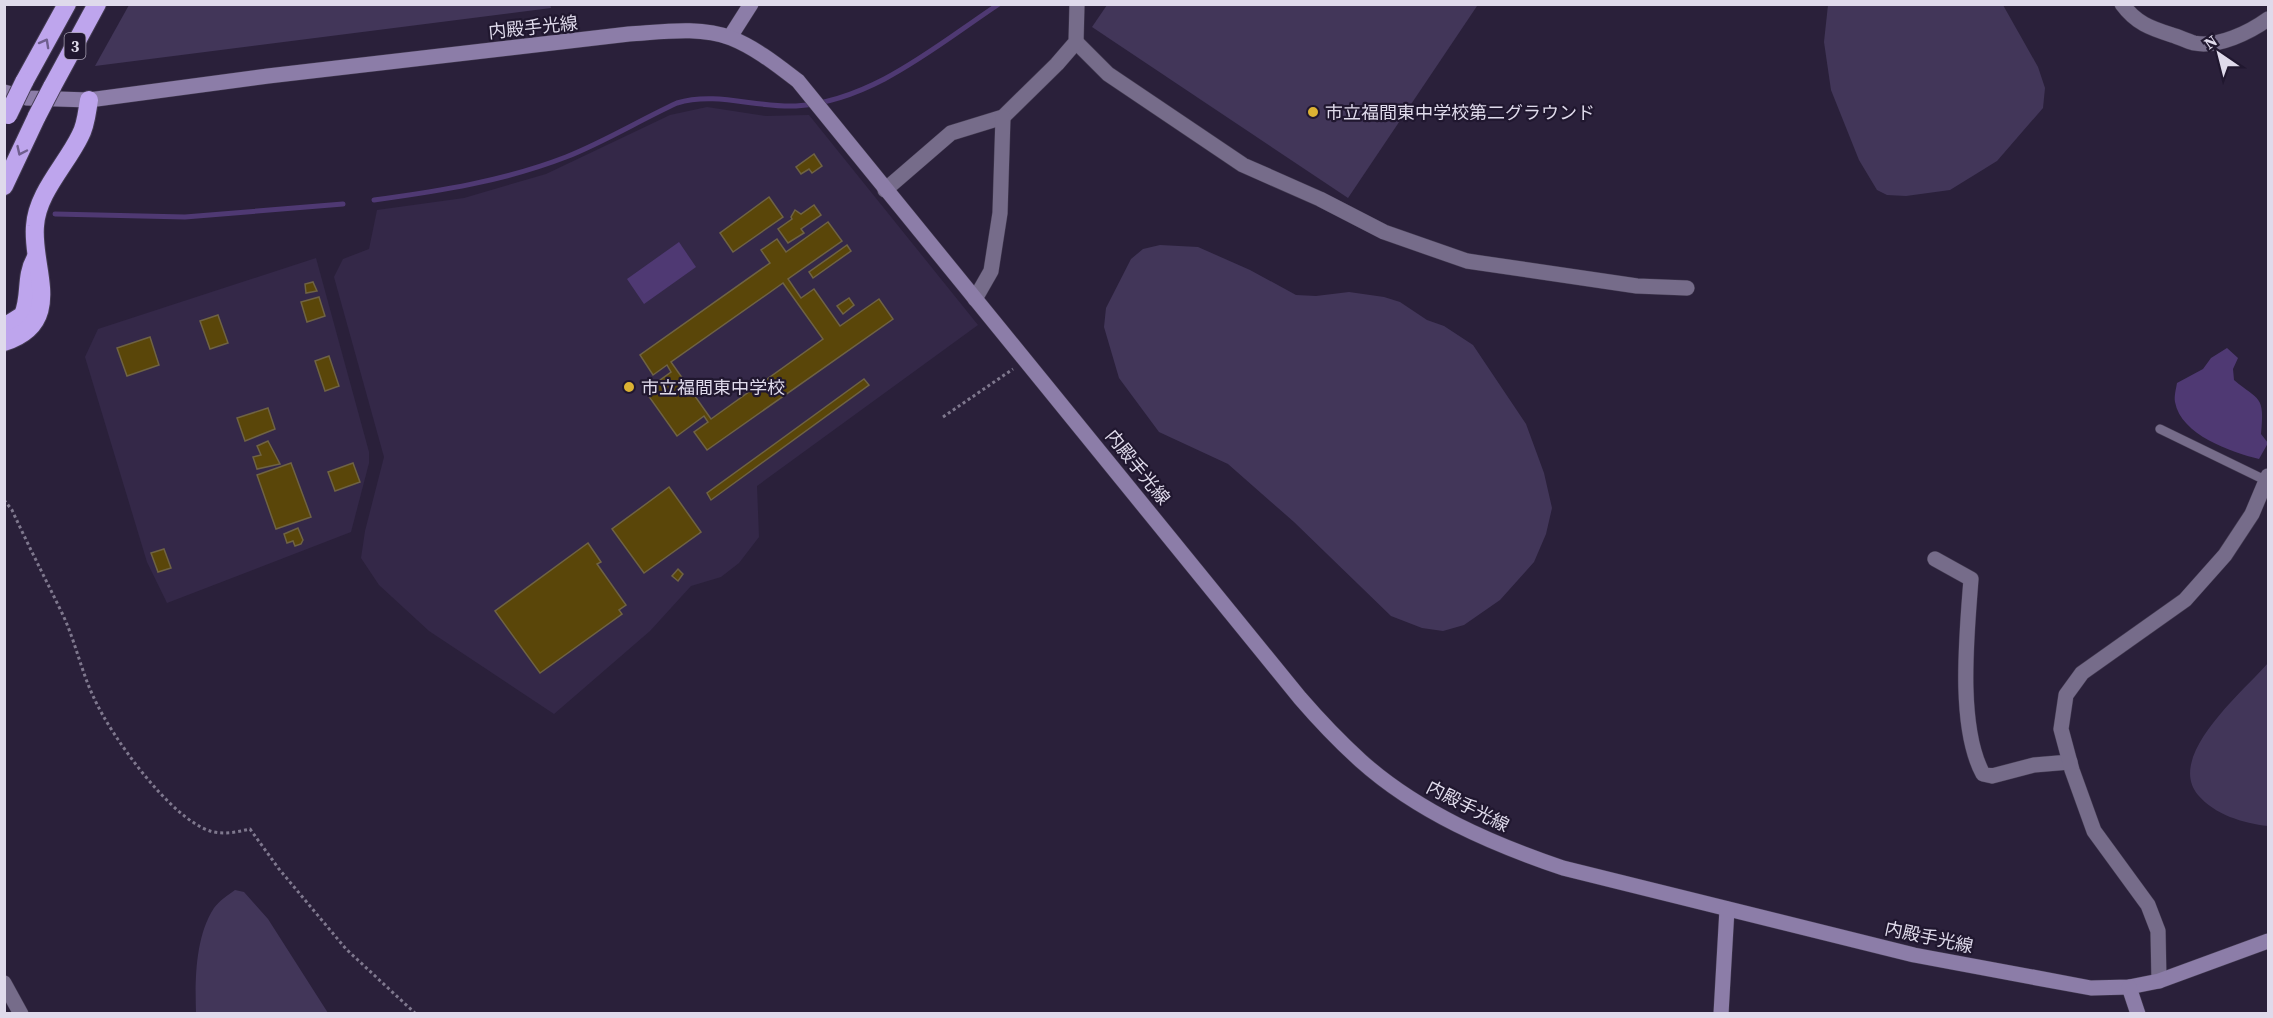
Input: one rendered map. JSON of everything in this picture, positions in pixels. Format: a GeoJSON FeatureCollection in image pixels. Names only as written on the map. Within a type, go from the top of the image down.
{"type":"FeatureCollection","features":[{"type":"Feature","properties":{"kind":"highway","name":"3"},"geometry":{"type":"LineString","coordinates":[[6,118],[67,4]]}},
{"type":"Feature","properties":{"kind":"highway","name":"3"},"geometry":{"type":"LineString","coordinates":[[4,186],[37,116],[97,4]]}},
{"type":"Feature","properties":{"kind":"highway"},"geometry":{"type":"LineString","coordinates":[[4,342],[29,328],[37,317],[42,296],[42,273],[35,259],[35,226],[39,206],[82,134],[89,100]]}},
{"type":"Feature","properties":{"kind":"highway"},"geometry":{"type":"LineString","coordinates":[[4,327],[22,315],[25,310],[30,292],[28,271],[35,259]]}},
{"type":"Feature","properties":{"kind":"main road"},"geometry":{"type":"LineString","coordinates":[[730,38],[751,4]]}},
{"type":"Feature","properties":{"kind":"main road","name":"内殿手光線"},"geometry":{"type":"LineString","coordinates":[[4,92],[27,98],[89,100],[279,74],[629,34],[673,31],[730,38],[769,58],[798,81],[1300,698],[1361,762],[1420,805],[1523,855],[1563,868],[1936,959],[2091,988],[2129,987],[2158,981],[2268,941]]}},
{"type":"Feature","properties":{"kind":"main road"},"geometry":{"type":"LineString","coordinates":[[1721,1014],[1727,909]]}},
{"type":"Feature","properties":{"kind":"main road"},"geometry":{"type":"LineString","coordinates":[[2129,987],[2138,1014]]}},
{"type":"Feature","properties":{"kind":"street"},"geometry":{"type":"LineString","coordinates":[[885,190],[951,133],[1003,117],[1076,42],[1077,4]]}},
{"type":"Feature","properties":{"kind":"street"},"geometry":{"type":"LineString","coordinates":[[2122,4],[2133,19],[2145,27],[2196,43],[2222,41],[2255,29],[2268,19]]}},
{"type":"Feature","properties":{"kind":"street"},"geometry":{"type":"LineString","coordinates":[[1076,42],[1108,74],[1243,165],[1320,199],[1384,232],[1467,261],[1637,286],[1687,288]]}},
{"type":"Feature","properties":{"kind":"street"},"geometry":{"type":"LineString","coordinates":[[975,299],[991,271],[995,248],[1000,213],[1003,117]]}},
{"type":"Feature","properties":{"kind":"street"},"geometry":{"type":"LineString","coordinates":[[2158,981],[2158,931],[2148,905],[2094,831],[2070,762],[2061,729],[2066,695],[2082,673],[2185,600],[2225,555],[2252,514],[2268,478]]}},
{"type":"Feature","properties":{"kind":"street"},"geometry":{"type":"LineString","coordinates":[[1935,559],[1971,579],[1965,658],[1968,710],[1977,763],[1983,774],[1992,776],[2034,765],[2070,762]]}},
{"type":"Feature","properties":{"kind":"street"},"geometry":{"type":"LineString","coordinates":[[4,983],[21,1014]]}},
{"type":"Feature","properties":{"kind":"lane"},"geometry":{"type":"LineString","coordinates":[[2160,429],[2268,478]]}},
{"type":"Feature","properties":{"kind":"path"},"geometry":{"type":"LineString","coordinates":[[943,417],[1026,360]]}},
{"type":"Feature","properties":{"kind":"path"},"geometry":{"type":"LineString","coordinates":[[4,500],[12,510],[44,580],[63,614],[94,698],[112,732],[134,762],[189,820],[210,831],[232,834],[250,829],[285,878],[346,950],[416,1014]]}},
{"type":"Feature","properties":{"kind":"shaded area"},"geometry":{"type":"Polygon","coordinates":[[[550,4],[551,8],[95,66],[129,5],[550,4]]]}},
{"type":"Feature","properties":{"kind":"shaded area","name":"市立福間東中学校第二グラウンド"},"geometry":{"type":"Polygon","coordinates":[[[1107,5],[1477,6],[1348,198],[1092,27],[1107,5]]]}},
{"type":"Feature","properties":{"kind":"shaded area"},"geometry":{"type":"Polygon","coordinates":[[[1828,5],[2003,5],[2038,67],[2045,88],[2043,108],[1997,161],[1950,190],[1906,196],[1887,195],[1877,190],[1859,160],[1831,90],[1824,42],[1828,5]]]}},
{"type":"Feature","properties":{"kind":"shaded area","name":"市立福間東中学校"},"geometry":{"type":"Polygon","coordinates":[[[707,107],[766,116],[809,115],[978,325],[757,486],[759,537],[739,563],[721,577],[691,586],[650,631],[554,714],[429,631],[379,585],[361,558],[365,531],[384,457],[334,277],[343,259],[369,249],[377,210],[464,198],[546,174],[670,115],[707,107]]]}},
{"type":"Feature","properties":{"kind":"shaded area"},"geometry":{"type":"Polygon","coordinates":[[[679,242],[696,267],[644,304],[627,279],[679,242]]]}},
{"type":"Feature","properties":{"kind":"shaded area"},"geometry":{"type":"Polygon","coordinates":[[[1160,245],[1198,247],[1250,270],[1296,295],[1316,296],[1349,292],[1384,297],[1400,302],[1427,320],[1444,326],[1473,345],[1526,424],[1544,473],[1552,508],[1546,534],[1534,562],[1500,600],[1464,625],[1443,631],[1422,628],[1391,616],[1294,522],[1228,464],[1159,432],[1119,378],[1104,327],[1106,308],[1131,259],[1143,249],[1160,245]]]}},
{"type":"Feature","properties":{"kind":"shaded area"},"geometry":{"type":"Polygon","coordinates":[[[316,258],[369,452],[369,463],[351,532],[167,603],[147,562],[85,357],[98,329],[316,258]]]}},
{"type":"Feature","properties":{"kind":"shaded area"},"geometry":{"type":"Polygon","coordinates":[[[2227,348],[2238,358],[2233,369],[2234,380],[2255,396],[2261,405],[2261,434],[2268,443],[2259,459],[2222,447],[2197,433],[2179,414],[2175,402],[2177,383],[2203,369],[2211,358],[2227,348]]]}},
{"type":"Feature","properties":{"kind":"shaded area"},"geometry":{"type":"Polygon","coordinates":[[[2268,663],[2268,826],[2249,823],[2221,813],[2198,795],[2191,779],[2192,762],[2199,743],[2227,707],[2268,663]]]}},
{"type":"Feature","properties":{"kind":"shaded area"},"geometry":{"type":"Polygon","coordinates":[[[235,890],[244,892],[268,919],[328,1013],[196,1013],[196,973],[203,932],[214,908],[235,890]]]}},
{"type":"Feature","properties":{"kind":"building"},"geometry":{"type":"Polygon","coordinates":[[[814,154],[822,166],[812,173],[809,169],[801,174],[796,167],[814,154]]]}},
{"type":"Feature","properties":{"kind":"building"},"geometry":{"type":"Polygon","coordinates":[[[769,197],[783,217],[733,252],[720,233],[769,197]]]}},
{"type":"Feature","properties":{"kind":"building"},"geometry":{"type":"Polygon","coordinates":[[[814,205],[821,215],[801,229],[804,233],[788,243],[778,229],[792,219],[795,210],[801,214],[814,205]]]}},
{"type":"Feature","properties":{"kind":"building"},"geometry":{"type":"Polygon","coordinates":[[[828,222],[842,241],[788,279],[801,298],[814,289],[840,326],[879,299],[893,319],[707,450],[694,432],[708,422],[704,416],[677,436],[645,391],[671,372],[667,365],[653,375],[640,355],[770,263],[761,250],[777,239],[786,252],[828,222]],[[783,283],[671,362],[711,419],[823,339],[783,283]]]}},
{"type":"Feature","properties":{"kind":"building"},"geometry":{"type":"Polygon","coordinates":[[[847,245],[851,251],[813,278],[809,272],[847,245]]]}},
{"type":"Feature","properties":{"kind":"building"},"geometry":{"type":"Polygon","coordinates":[[[313,282],[317,291],[306,293],[305,284],[313,282]]]}},
{"type":"Feature","properties":{"kind":"building"},"geometry":{"type":"Polygon","coordinates":[[[319,297],[325,316],[307,322],[301,302],[319,297]]]}},
{"type":"Feature","properties":{"kind":"building"},"geometry":{"type":"Polygon","coordinates":[[[849,298],[854,305],[843,314],[837,306],[849,298]]]}},
{"type":"Feature","properties":{"kind":"building"},"geometry":{"type":"Polygon","coordinates":[[[218,315],[228,343],[210,349],[200,321],[218,315]]]}},
{"type":"Feature","properties":{"kind":"building"},"geometry":{"type":"Polygon","coordinates":[[[150,337],[159,365],[127,376],[117,348],[150,337]]]}},
{"type":"Feature","properties":{"kind":"building"},"geometry":{"type":"Polygon","coordinates":[[[329,356],[339,386],[325,391],[315,361],[329,356]]]}},
{"type":"Feature","properties":{"kind":"building"},"geometry":{"type":"Polygon","coordinates":[[[864,379],[869,385],[711,500],[707,493],[864,379]]]}},
{"type":"Feature","properties":{"kind":"building"},"geometry":{"type":"Polygon","coordinates":[[[268,408],[275,429],[245,441],[237,418],[268,408]]]}},
{"type":"Feature","properties":{"kind":"building"},"geometry":{"type":"Polygon","coordinates":[[[268,441],[280,464],[257,469],[253,457],[261,455],[257,446],[268,441]]]}},
{"type":"Feature","properties":{"kind":"building"},"geometry":{"type":"Polygon","coordinates":[[[291,463],[311,517],[276,529],[257,475],[291,463]]]}},
{"type":"Feature","properties":{"kind":"building"},"geometry":{"type":"Polygon","coordinates":[[[353,463],[360,482],[335,491],[328,472],[353,463]]]}},
{"type":"Feature","properties":{"kind":"building"},"geometry":{"type":"Polygon","coordinates":[[[669,487],[701,532],[644,573],[612,529],[669,487]]]}},
{"type":"Feature","properties":{"kind":"building"},"geometry":{"type":"Polygon","coordinates":[[[298,528],[303,540],[301,544],[295,546],[293,541],[287,543],[284,534],[298,528]]]}},
{"type":"Feature","properties":{"kind":"building"},"geometry":{"type":"Polygon","coordinates":[[[588,543],[601,562],[597,564],[626,605],[619,610],[622,614],[540,673],[495,611],[588,543]]]}},
{"type":"Feature","properties":{"kind":"building"},"geometry":{"type":"Polygon","coordinates":[[[164,549],[171,568],[158,572],[151,553],[164,549]]]}},
{"type":"Feature","properties":{"kind":"building"},"geometry":{"type":"Polygon","coordinates":[[[678,569],[683,574],[678,581],[672,576],[678,569]]]}},
{"type":"Feature","properties":{"kind":"waterway"},"geometry":{"type":"LineString","coordinates":[[374,200],[472,184],[519,173],[594,145],[677,103],[721,99],[796,106],[824,102],[851,94],[878,82],[928,53],[999,4]]}},
{"type":"Feature","properties":{"kind":"waterway"},"geometry":{"type":"LineString","coordinates":[[55,214],[185,217],[343,204]]}},
{"type":"Feature","properties":{"kind":"place","name":"市立福間東中学校第二グラウンド"},"geometry":{"type":"Point","coordinates":[1313,112]}},
{"type":"Feature","properties":{"kind":"place","name":"市立福間東中学校"},"geometry":{"type":"Point","coordinates":[629,387]}}]}
